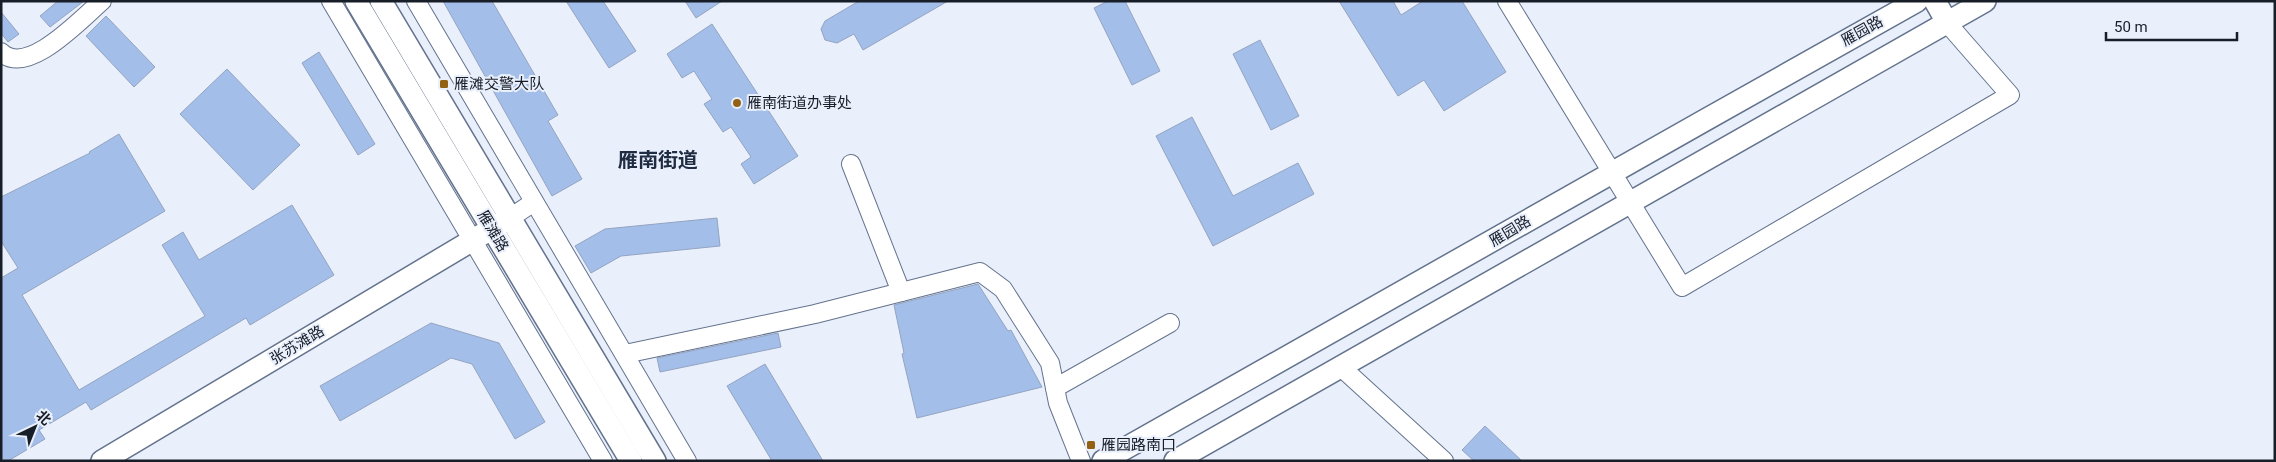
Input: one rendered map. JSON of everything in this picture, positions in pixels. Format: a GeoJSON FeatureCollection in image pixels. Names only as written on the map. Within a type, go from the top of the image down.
{"type":"FeatureCollection","features":[{"type":"Feature","properties":{"kind":"main road","name":"雁滩路"},"geometry":{"type":"LineString","coordinates":[[356,1],[632,461]]}},
{"type":"Feature","properties":{"kind":"main road","name":"雁滩路"},"geometry":{"type":"LineString","coordinates":[[381,1],[655,461]]}},
{"type":"Feature","properties":{"kind":"main road","name":"雁园路"},"geometry":{"type":"LineString","coordinates":[[1103,461],[1497,240],[1610,172],[1917,1]]}},
{"type":"Feature","properties":{"kind":"main road"},"geometry":{"type":"LineString","coordinates":[[1935,1],[1948,24]]}},
{"type":"Feature","properties":{"kind":"main road"},"geometry":{"type":"LineString","coordinates":[[1175,461],[1514,270],[1629,202],[1948,24],[1985,1]]}},
{"type":"Feature","properties":{"kind":"main road","name":"张苏滩路"},"geometry":{"type":"LineString","coordinates":[[102,461],[510,218]]}},
{"type":"Feature","properties":{"kind":"street"},"geometry":{"type":"LineString","coordinates":[[1,52],[16,59],[26,59],[39,53],[102,1]]}},
{"type":"Feature","properties":{"kind":"street","name":"雁滩路"},"geometry":{"type":"LineString","coordinates":[[331,1],[604,461]]}},
{"type":"Feature","properties":{"kind":"street"},"geometry":{"type":"LineString","coordinates":[[416,1],[687,461]]}},
{"type":"Feature","properties":{"kind":"street"},"geometry":{"type":"LineString","coordinates":[[1507,1],[1682,287],[2010,95],[1948,24]]}},
{"type":"Feature","properties":{"kind":"street"},"geometry":{"type":"LineString","coordinates":[[851,164],[901,292]]}},
{"type":"Feature","properties":{"kind":"street"},"geometry":{"type":"LineString","coordinates":[[510,218],[534,202]]}},
{"type":"Feature","properties":{"kind":"street"},"geometry":{"type":"LineString","coordinates":[[625,354],[816,314],[980,272],[1003,289],[1050,363],[1058,404],[1081,461]]}},
{"type":"Feature","properties":{"kind":"street"},"geometry":{"type":"LineString","coordinates":[[1055,388],[1170,323]]}},
{"type":"Feature","properties":{"kind":"street"},"geometry":{"type":"LineString","coordinates":[[1340,368],[1444,461]]}},
{"type":"Feature","properties":{"kind":"building"},"geometry":{"type":"Polygon","coordinates":[[[58,1],[84,1],[50,27],[40,16],[58,1]]]}},
{"type":"Feature","properties":{"kind":"building"},"geometry":{"type":"Polygon","coordinates":[[[443,1],[492,1],[558,115],[548,121],[582,179],[552,196],[443,1]]]}},
{"type":"Feature","properties":{"kind":"building"},"geometry":{"type":"Polygon","coordinates":[[[566,1],[603,1],[636,51],[609,68],[566,1]]]}},
{"type":"Feature","properties":{"kind":"building"},"geometry":{"type":"Polygon","coordinates":[[[685,1],[722,1],[696,18],[685,1]]]}},
{"type":"Feature","properties":{"kind":"building"},"geometry":{"type":"Polygon","coordinates":[[[859,1],[948,1],[863,50],[854,34],[837,43],[825,40],[821,29],[825,21],[859,1]]]}},
{"type":"Feature","properties":{"kind":"building"},"geometry":{"type":"Polygon","coordinates":[[[1108,1],[1125,1],[1160,71],[1132,85],[1094,8],[1108,1]]]}},
{"type":"Feature","properties":{"kind":"building"},"geometry":{"type":"Polygon","coordinates":[[[1339,1],[1393,1],[1401,15],[1423,1],[1462,1],[1506,72],[1444,111],[1424,80],[1398,96],[1339,1]]]}},
{"type":"Feature","properties":{"kind":"building"},"geometry":{"type":"Polygon","coordinates":[[[1,12],[19,34],[8,42],[1,33],[1,12]]]}},
{"type":"Feature","properties":{"kind":"building"},"geometry":{"type":"Polygon","coordinates":[[[106,16],[155,67],[134,87],[86,36],[106,16]]]}},
{"type":"Feature","properties":{"kind":"building"},"geometry":{"type":"Polygon","coordinates":[[[712,24],[798,156],[754,184],[741,164],[751,157],[731,127],[723,132],[704,104],[712,99],[694,71],[682,78],[667,54],[712,24]]]}},
{"type":"Feature","properties":{"kind":"building"},"geometry":{"type":"Polygon","coordinates":[[[1260,40],[1299,116],[1271,130],[1233,54],[1260,40]]]}},
{"type":"Feature","properties":{"kind":"building"},"geometry":{"type":"Polygon","coordinates":[[[319,52],[375,144],[358,155],[302,63],[319,52]]]}},
{"type":"Feature","properties":{"kind":"building"},"geometry":{"type":"Polygon","coordinates":[[[227,69],[300,145],[253,190],[180,114],[227,69]]]}},
{"type":"Feature","properties":{"kind":"building"},"geometry":{"type":"Polygon","coordinates":[[[1192,117],[1233,196],[1298,163],[1314,194],[1213,246],[1156,136],[1192,117]]]}},
{"type":"Feature","properties":{"kind":"building"},"geometry":{"type":"Polygon","coordinates":[[[119,134],[165,211],[22,295],[79,390],[205,316],[162,245],[183,232],[199,260],[292,205],[334,275],[250,325],[246,318],[91,410],[86,402],[39,430],[45,439],[8,461],[1,461],[1,278],[18,268],[1,241],[1,197],[90,153],[119,134]]]}},
{"type":"Feature","properties":{"kind":"building"},"geometry":{"type":"Polygon","coordinates":[[[717,218],[720,246],[621,256],[591,273],[575,246],[605,229],[717,218]]]}},
{"type":"Feature","properties":{"kind":"building"},"geometry":{"type":"Polygon","coordinates":[[[978,284],[1008,331],[1011,330],[1042,387],[917,418],[902,354],[904,353],[894,305],[978,284]]]}},
{"type":"Feature","properties":{"kind":"building"},"geometry":{"type":"Polygon","coordinates":[[[431,323],[499,343],[545,422],[515,439],[472,364],[451,358],[340,421],[320,386],[431,323]]]}},
{"type":"Feature","properties":{"kind":"building"},"geometry":{"type":"Polygon","coordinates":[[[778,333],[781,347],[660,372],[657,358],[778,333]]]}},
{"type":"Feature","properties":{"kind":"building"},"geometry":{"type":"Polygon","coordinates":[[[765,364],[823,461],[772,461],[727,386],[765,364]]]}},
{"type":"Feature","properties":{"kind":"building"},"geometry":{"type":"Polygon","coordinates":[[[1485,426],[1522,461],[1474,461],[1462,450],[1485,426]]]}},
{"type":"Feature","properties":{"kind":"place","name":"雁滩交警大队"},"geometry":{"type":"Point","coordinates":[444,84]}},
{"type":"Feature","properties":{"kind":"place","name":"雁南街道办事处"},"geometry":{"type":"Point","coordinates":[737,103]}},
{"type":"Feature","properties":{"kind":"place","name":"雁园路南口"},"geometry":{"type":"Point","coordinates":[1091,445]}},
{"type":"Feature","properties":{"kind":"district","name":"雁南街道"},"geometry":{"type":"Point","coordinates":[658,160]}}]}
